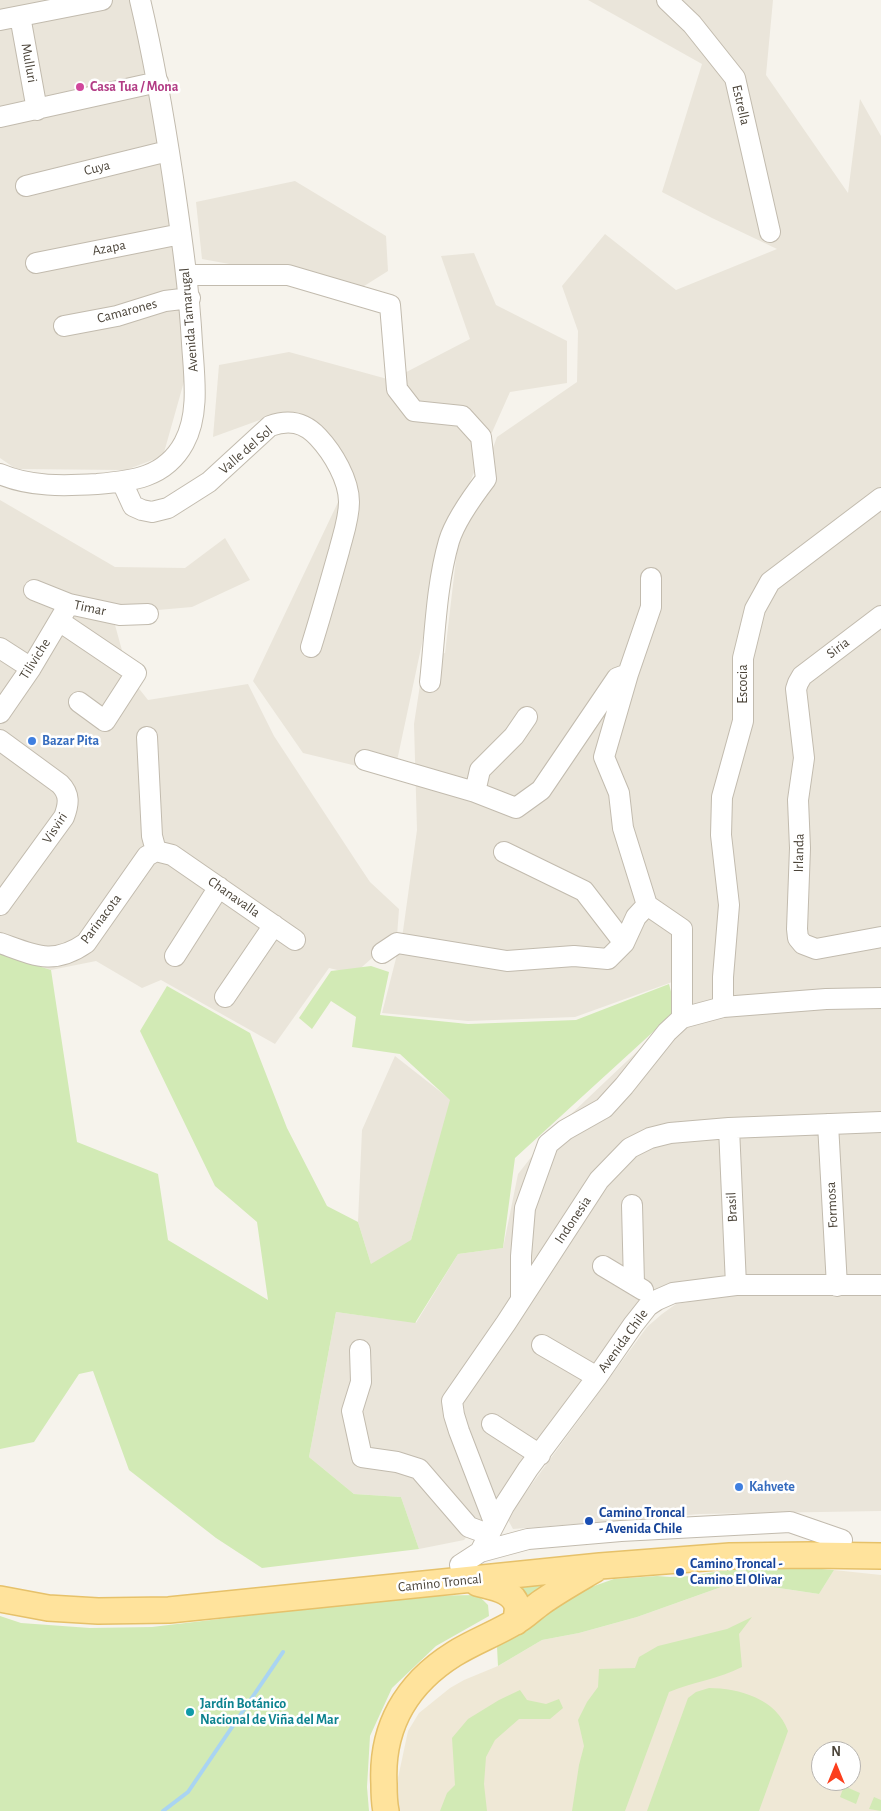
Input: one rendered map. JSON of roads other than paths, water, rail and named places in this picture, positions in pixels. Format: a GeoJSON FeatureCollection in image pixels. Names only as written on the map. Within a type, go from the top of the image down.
{"type":"FeatureCollection","features":[{"type":"Feature","properties":{"kind":"main road","name":"Camino Troncal"},"geometry":{"type":"LineString","coordinates":[[0,1583],[51,1592],[98,1596],[148,1595],[306,1582],[478,1551],[576,1553],[770,1539],[881,1542]]}},
{"type":"Feature","properties":{"kind":"main road","name":"Camino Troncal"},"geometry":{"type":"LineString","coordinates":[[0,1599],[48,1608],[98,1611],[169,1610],[478,1551],[600,1566],[730,1556],[881,1556]]}},
{"type":"Feature","properties":{"kind":"main road"},"geometry":{"type":"LineString","coordinates":[[478,1551],[517,1606],[516,1622]]}},
{"type":"Feature","properties":{"kind":"main road"},"geometry":{"type":"LineString","coordinates":[[386,1811],[383,1773],[386,1744],[393,1721],[403,1702],[417,1684],[439,1664],[454,1654],[516,1622],[541,1603],[600,1566]]}},
{"type":"Feature","properties":{"kind":"street"},"geometry":{"type":"LineString","coordinates":[[0,20],[20,16],[51,5],[102,0]]}},
{"type":"Feature","properties":{"kind":"street","name":"Avenida Tamarugal"},"geometry":{"type":"LineString","coordinates":[[0,474],[39,485],[122,482],[144,477],[164,466],[179,452],[189,433],[194,405],[190,298],[158,82],[140,0]]}},
{"type":"Feature","properties":{"kind":"street","name":"Estrella"},"geometry":{"type":"LineString","coordinates":[[667,0],[692,24],[735,78],[770,232]]}},
{"type":"Feature","properties":{"kind":"street","name":"Mulluri"},"geometry":{"type":"LineString","coordinates":[[20,16],[38,110]]}},
{"type":"Feature","properties":{"kind":"street"},"geometry":{"type":"LineString","coordinates":[[0,118],[158,82]]}},
{"type":"Feature","properties":{"kind":"street","name":"Cuya"},"geometry":{"type":"LineString","coordinates":[[26,186],[168,151]]}},
{"type":"Feature","properties":{"kind":"street","name":"Azapa"},"geometry":{"type":"LineString","coordinates":[[36,262],[181,234]]}},
{"type":"Feature","properties":{"kind":"street"},"geometry":{"type":"LineString","coordinates":[[186,275],[288,275],[390,305],[397,389],[414,410],[462,416],[481,437],[486,478],[469,501],[449,540],[441,580],[430,682]]}},
{"type":"Feature","properties":{"kind":"street","name":"Camarones"},"geometry":{"type":"LineString","coordinates":[[64,326],[117,316],[165,301],[190,298]]}},
{"type":"Feature","properties":{"kind":"street","name":"Valle del Sol"},"geometry":{"type":"LineString","coordinates":[[122,482],[133,506],[152,512],[168,508],[209,482],[270,426],[290,421],[307,427],[314,433],[323,442],[346,483],[349,502],[344,532],[311,647]]}},
{"type":"Feature","properties":{"kind":"street","name":"Escocia"},"geometry":{"type":"LineString","coordinates":[[723,1007],[723,977],[729,905],[721,835],[722,797],[744,721],[743,658],[755,609],[770,582],[881,498]]}},
{"type":"Feature","properties":{"kind":"street"},"geometry":{"type":"LineString","coordinates":[[651,578],[651,607],[628,674],[604,757],[619,793],[622,828],[647,905],[682,929],[682,1018]]}},
{"type":"Feature","properties":{"kind":"street","name":"Timar"},"geometry":{"type":"LineString","coordinates":[[34,590],[64,612],[148,614]]}},
{"type":"Feature","properties":{"kind":"street"},"geometry":{"type":"LineString","coordinates":[[64,612],[136,673],[105,721],[78,702]]}},
{"type":"Feature","properties":{"kind":"street","name":"Tiliviche"},"geometry":{"type":"LineString","coordinates":[[0,713],[31,668],[64,612]]}},
{"type":"Feature","properties":{"kind":"street","name":"Siria"},"geometry":{"type":"LineString","coordinates":[[798,682],[802,676],[881,616]]}},
{"type":"Feature","properties":{"kind":"street"},"geometry":{"type":"LineString","coordinates":[[0,648],[31,668]]}},
{"type":"Feature","properties":{"kind":"street"},"geometry":{"type":"LineString","coordinates":[[364,760],[475,792],[516,808],[541,790],[617,678],[628,674]]}},
{"type":"Feature","properties":{"kind":"street","name":"Irlanda"},"geometry":{"type":"LineString","coordinates":[[798,682],[797,699],[804,758],[798,800],[800,848],[798,938],[803,944],[816,949],[881,937]]}},
{"type":"Feature","properties":{"kind":"street"},"geometry":{"type":"LineString","coordinates":[[475,792],[480,770],[514,736],[527,717]]}},
{"type":"Feature","properties":{"kind":"street"},"geometry":{"type":"LineString","coordinates":[[147,737],[152,836],[164,853]]}},
{"type":"Feature","properties":{"kind":"street","name":"Visviri"},"geometry":{"type":"LineString","coordinates":[[0,740],[60,784],[68,796],[68,807],[64,817],[0,905]]}},
{"type":"Feature","properties":{"kind":"street"},"geometry":{"type":"LineString","coordinates":[[504,852],[584,891],[624,943]]}},
{"type":"Feature","properties":{"kind":"street","name":"Chanavalla"},"geometry":{"type":"LineString","coordinates":[[164,853],[219,887],[295,940]]}},
{"type":"Feature","properties":{"kind":"street","name":"Parinacota"},"geometry":{"type":"LineString","coordinates":[[0,943],[38,956],[73,952],[86,943],[147,856],[164,853]]}},
{"type":"Feature","properties":{"kind":"street"},"geometry":{"type":"LineString","coordinates":[[175,956],[219,887]]}},
{"type":"Feature","properties":{"kind":"street"},"geometry":{"type":"LineString","coordinates":[[382,953],[397,943],[507,961],[574,956],[608,959],[624,943],[636,917],[647,905]]}},
{"type":"Feature","properties":{"kind":"street"},"geometry":{"type":"LineString","coordinates":[[225,997],[274,925]]}},
{"type":"Feature","properties":{"kind":"street"},"geometry":{"type":"LineString","coordinates":[[522,1298],[520,1256],[525,1208],[548,1144],[565,1130],[604,1108],[667,1032],[682,1018],[723,1007],[881,998]]}},
{"type":"Feature","properties":{"kind":"street","name":"Indonesia"},"geometry":{"type":"LineString","coordinates":[[478,1551],[459,1431],[452,1401],[599,1180],[630,1148],[650,1138],[670,1133],[729,1128],[881,1122]]}},
{"type":"Feature","properties":{"kind":"street","name":"Formosa"},"geometry":{"type":"LineString","coordinates":[[828,1124],[837,1286]]}},
{"type":"Feature","properties":{"kind":"street","name":"Brasil"},"geometry":{"type":"LineString","coordinates":[[729,1128],[736,1285]]}},
{"type":"Feature","properties":{"kind":"street"},"geometry":{"type":"LineString","coordinates":[[632,1205],[634,1284]]}},
{"type":"Feature","properties":{"kind":"street"},"geometry":{"type":"LineString","coordinates":[[603,1266],[657,1300]]}},
{"type":"Feature","properties":{"kind":"street","name":"Avenida Chile"},"geometry":{"type":"LineString","coordinates":[[478,1551],[528,1469],[597,1377],[633,1325],[648,1306],[657,1300],[673,1293],[736,1285],[881,1285]]}},
{"type":"Feature","properties":{"kind":"street"},"geometry":{"type":"LineString","coordinates":[[542,1345],[597,1377]]}},
{"type":"Feature","properties":{"kind":"street"},"geometry":{"type":"LineString","coordinates":[[360,1350],[361,1382],[352,1410],[362,1457],[397,1462],[419,1469],[469,1528],[478,1551]]}},
{"type":"Feature","properties":{"kind":"street"},"geometry":{"type":"LineString","coordinates":[[492,1424],[540,1455]]}},
{"type":"Feature","properties":{"kind":"street","name":"Camino Troncal"},"geometry":{"type":"LineString","coordinates":[[478,1551],[528,1538],[790,1522],[842,1540]]}},
{"type":"Feature","properties":{"kind":"street","name":"Camino Troncal"},"geometry":{"type":"LineString","coordinates":[[478,1551],[503,1529],[528,1538]]}},
{"type":"Feature","properties":{"kind":"waterway"},"geometry":{"type":"LineString","coordinates":[[163,1811],[188,1792],[283,1652]]}},
{"type":"Feature","properties":{"kind":"place","name":"Casa Tua / Mona"},"geometry":{"type":"Point","coordinates":[80,87]}},
{"type":"Feature","properties":{"kind":"place","name":"Bazar Pita"},"geometry":{"type":"Point","coordinates":[32,741]}},
{"type":"Feature","properties":{"kind":"place","name":"Kahvete"},"geometry":{"type":"Point","coordinates":[739,1487]}},
{"type":"Feature","properties":{"kind":"place","name":"Camino Troncal - Avenida Chile"},"geometry":{"type":"Point","coordinates":[589,1521]}},
{"type":"Feature","properties":{"kind":"place","name":"Camino Troncal - Camino El Olivar"},"geometry":{"type":"Point","coordinates":[680,1572]}},
{"type":"Feature","properties":{"kind":"place","name":"Jardín Botánico Nacional de Viña del Mar"},"geometry":{"type":"Point","coordinates":[190,1712]}}]}
